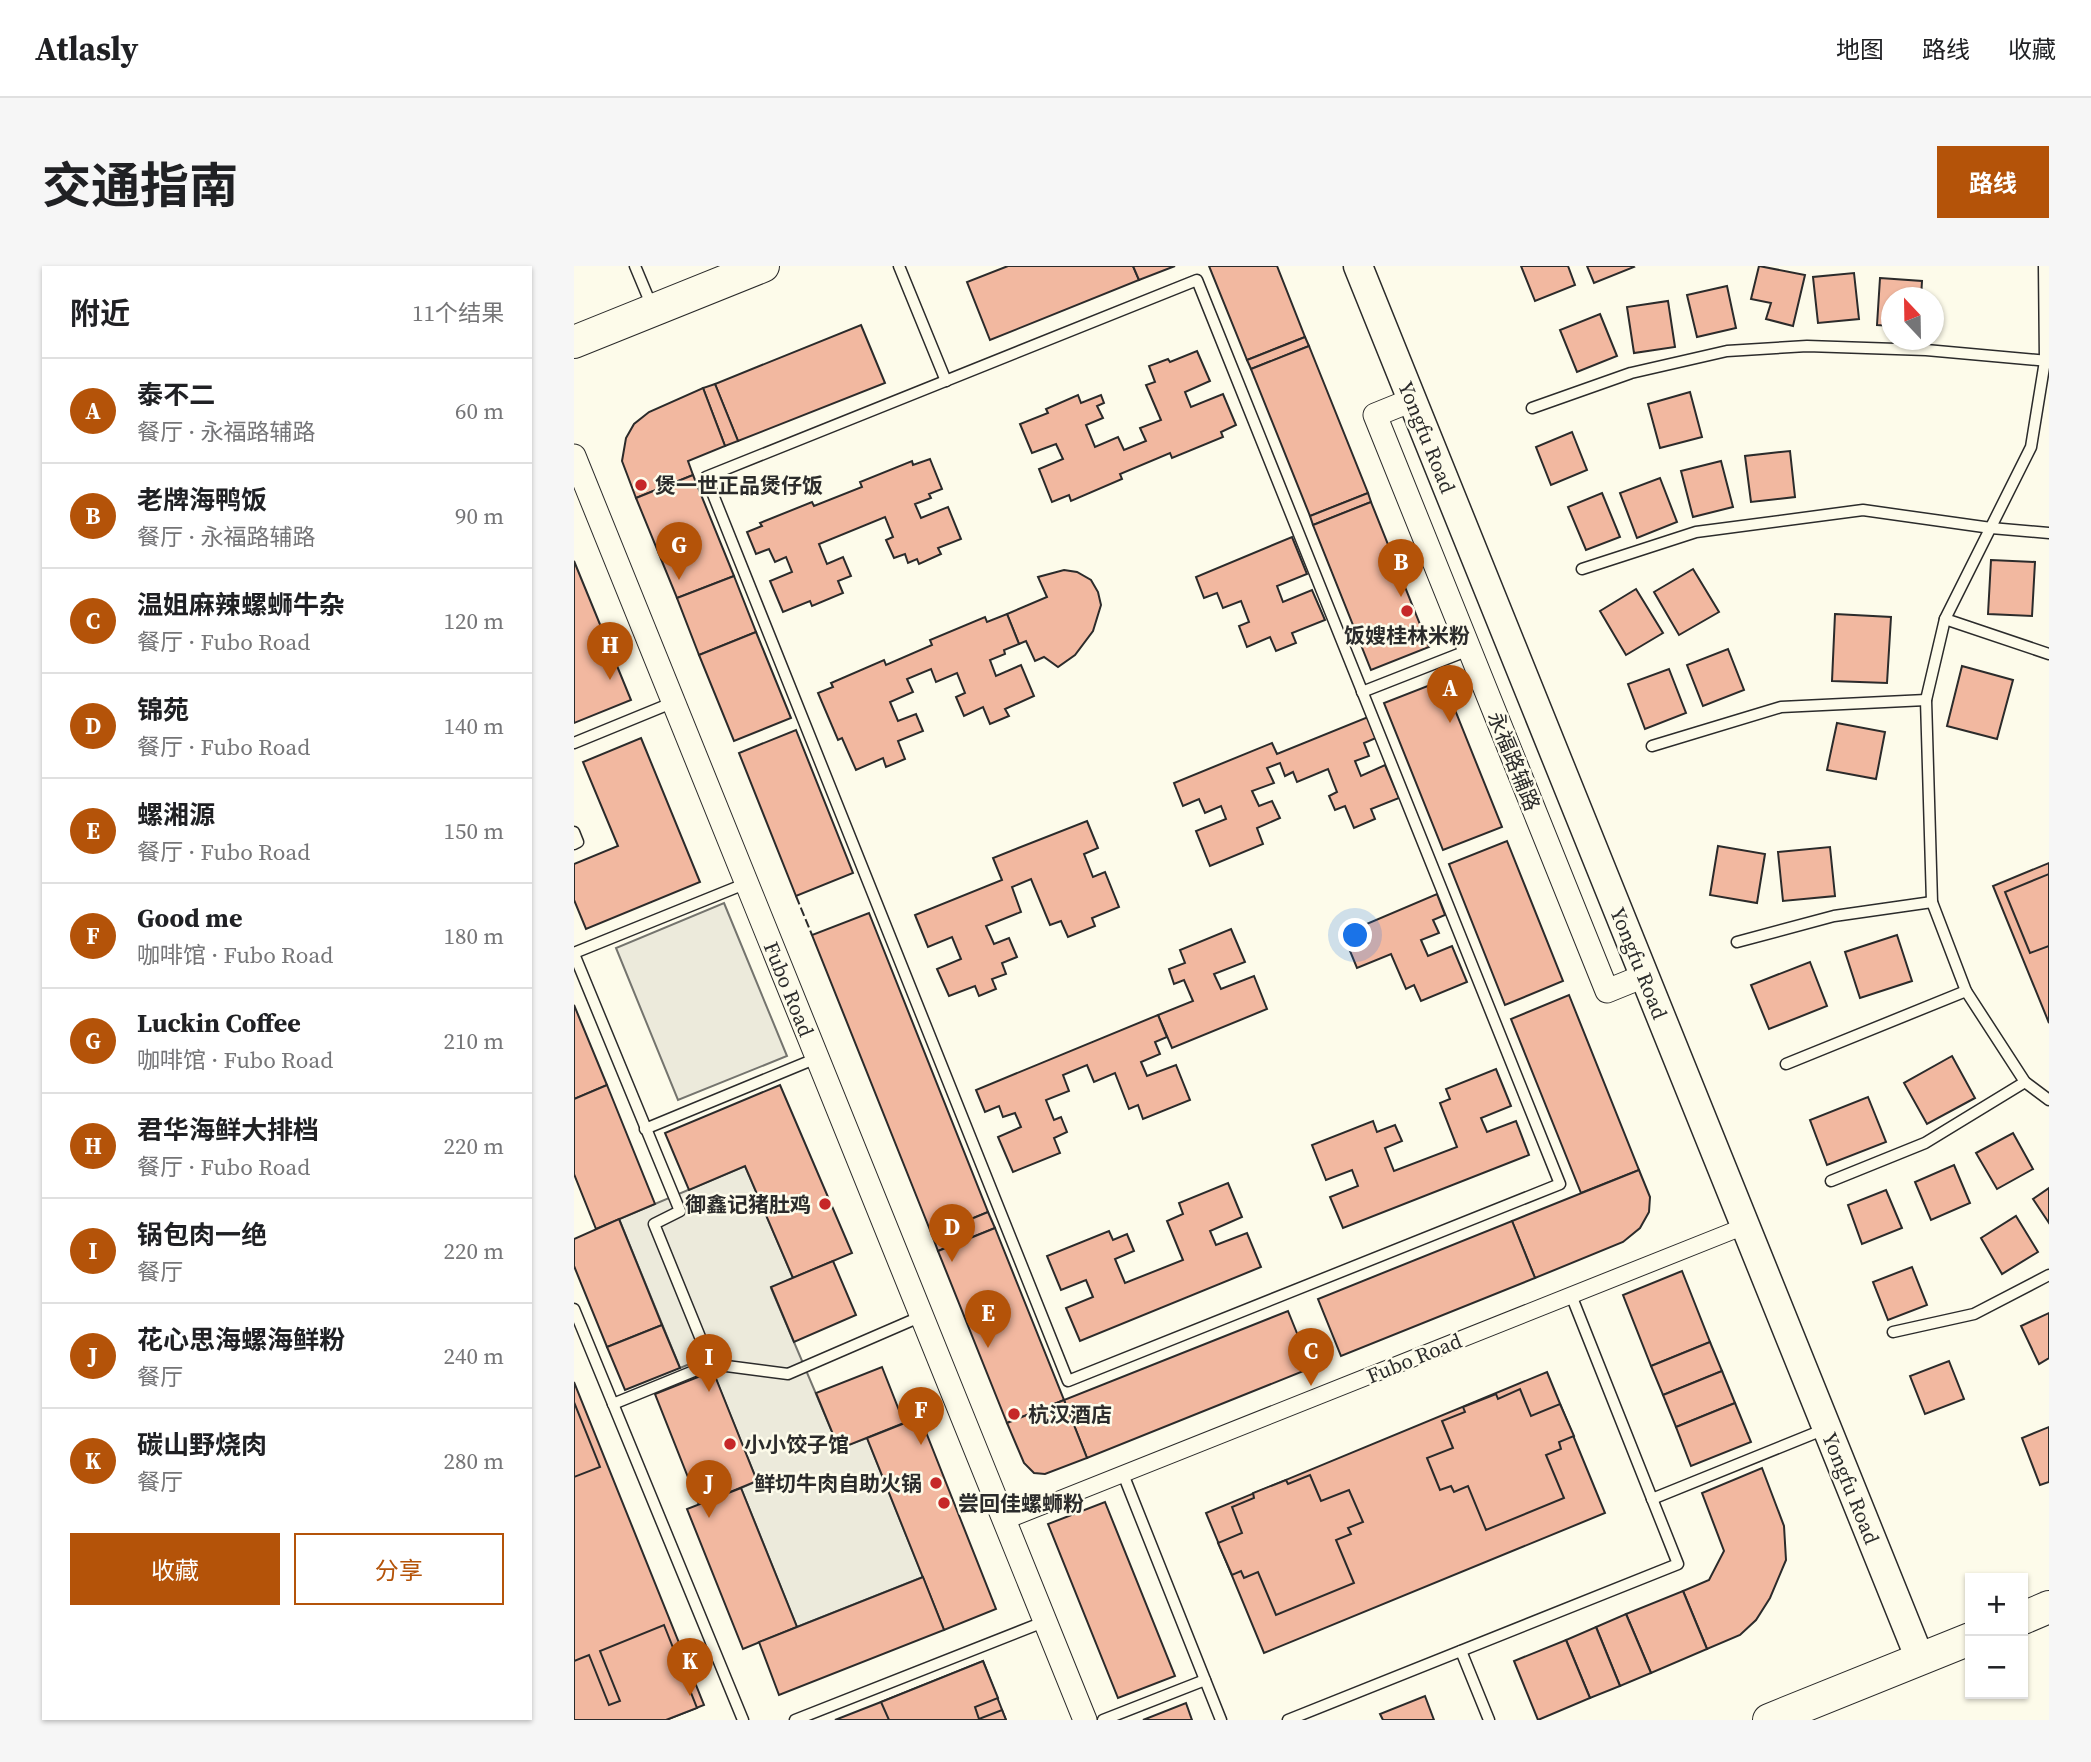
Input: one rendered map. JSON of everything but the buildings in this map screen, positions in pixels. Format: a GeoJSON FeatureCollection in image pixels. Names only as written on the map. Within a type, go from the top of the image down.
{"type":"FeatureCollection","features":[{"type":"Feature","properties":{"kind":"main road"},"geometry":{"type":"LineString","coordinates":[[574,342],[763,266]]}},
{"type":"Feature","properties":{"kind":"main road"},"geometry":{"type":"LineString","coordinates":[[2028,1616],[2049,1607]]}},
{"type":"Feature","properties":{"kind":"main road"},"geometry":{"type":"LineString","coordinates":[[1769,1720],[1965,1641]]}},
{"type":"Feature","properties":{"kind":"street","name":"Yongfu Road"},"geometry":{"type":"LineString","coordinates":[[1358,266],[1920,1659]]}},
{"type":"Feature","properties":{"kind":"street","name":"永福路辅路"},"geometry":{"type":"LineString","coordinates":[[1412,400],[1375,415],[1469,650],[1607,991],[1644,976]]}},
{"type":"Feature","properties":{"kind":"street","name":"Fubo Road"},"geometry":{"type":"LineString","coordinates":[[574,456],[1085,1720]]}},
{"type":"Feature","properties":{"kind":"street","name":"Fubo Road"},"geometry":{"type":"LineString","coordinates":[[1005,1521],[1745,1226]]}},
{"type":"Feature","properties":{"kind":"lane"},"geometry":{"type":"LineString","coordinates":[[635,266],[653,310]]}},
{"type":"Feature","properties":{"kind":"lane"},"geometry":{"type":"LineString","coordinates":[[899,266],[946,381]]}},
{"type":"Feature","properties":{"kind":"lane"},"geometry":{"type":"LineString","coordinates":[[2044,266],[2047,360],[2031,447],[1945,620],[1926,700],[1933,902],[1966,991],[2025,1082],[2049,1100]]}},
{"type":"Feature","properties":{"kind":"lane"},"geometry":{"type":"LineString","coordinates":[[1197,280],[1560,1184],[1068,1381],[706,477],[946,381],[1197,280]]}},
{"type":"Feature","properties":{"kind":"lane"},"geometry":{"type":"LineString","coordinates":[[1532,408],[1631,373],[1727,351],[1820,346],[1926,350],[2047,360]]}},
{"type":"Feature","properties":{"kind":"lane"},"geometry":{"type":"LineString","coordinates":[[1582,569],[1696,532],[1863,510],[1991,528],[2049,533]]}},
{"type":"Feature","properties":{"kind":"lane"},"geometry":{"type":"LineString","coordinates":[[1945,620],[2049,654]]}},
{"type":"Feature","properties":{"kind":"lane"},"geometry":{"type":"LineString","coordinates":[[1362,692],[1469,650]]}},
{"type":"Feature","properties":{"kind":"lane"},"geometry":{"type":"LineString","coordinates":[[1652,746],[1781,707],[1926,700]]}},
{"type":"Feature","properties":{"kind":"lane"},"geometry":{"type":"LineString","coordinates":[[574,743],[674,702]]}},
{"type":"Feature","properties":{"kind":"lane"},"geometry":{"type":"LineString","coordinates":[[574,832],[578,842],[574,844]]}},
{"type":"Feature","properties":{"kind":"lane"},"geometry":{"type":"LineString","coordinates":[[711,1364],[654,1224],[680,1212],[574,954],[747,883]]}},
{"type":"Feature","properties":{"kind":"lane"},"geometry":{"type":"LineString","coordinates":[[1737,942],[1834,916],[1933,902]]}},
{"type":"Feature","properties":{"kind":"lane"},"geometry":{"type":"LineString","coordinates":[[1786,1064],[1966,991]]}},
{"type":"Feature","properties":{"kind":"lane"},"geometry":{"type":"LineString","coordinates":[[645,1129],[817,1058]]}},
{"type":"Feature","properties":{"kind":"lane"},"geometry":{"type":"LineString","coordinates":[[1831,1181],[1925,1143],[2025,1082]]}},
{"type":"Feature","properties":{"kind":"lane"},"geometry":{"type":"LineString","coordinates":[[1893,1332],[1974,1314],[2049,1275]]}},
{"type":"Feature","properties":{"kind":"lane"},"geometry":{"type":"LineString","coordinates":[[1288,1720],[1678,1564],[1571,1295]]}},
{"type":"Feature","properties":{"kind":"lane"},"geometry":{"type":"LineString","coordinates":[[574,1309],[579,1337],[613,1404],[743,1720]]}},
{"type":"Feature","properties":{"kind":"lane"},"geometry":{"type":"LineString","coordinates":[[613,1404],[711,1364],[788,1374],[922,1316]]}},
{"type":"Feature","properties":{"kind":"lane"},"geometry":{"type":"LineString","coordinates":[[1652,1499],[1827,1429]]}},
{"type":"Feature","properties":{"kind":"lane"},"geometry":{"type":"LineString","coordinates":[[1123,1474],[1221,1720]]}},
{"type":"Feature","properties":{"kind":"lane"},"geometry":{"type":"LineString","coordinates":[[795,1720],[1046,1621]]}},
{"type":"Feature","properties":{"kind":"lane"},"geometry":{"type":"LineString","coordinates":[[1461,1651],[1489,1720]]}},
{"type":"Feature","properties":{"kind":"lane"},"geometry":{"type":"LineString","coordinates":[[1103,1720],[1205,1680]]}},
{"type":"Feature","properties":{"kind":"shaded area"},"geometry":{"type":"Polygon","coordinates":[[[724,903],[787,1056],[678,1100],[616,948],[724,903]]]}},
{"type":"Feature","properties":{"kind":"shaded area"},"geometry":{"type":"Polygon","coordinates":[[[745,1166],[793,1278],[771,1288],[839,1448],[867,1438],[923,1577],[797,1627],[741,1488],[757,1481],[707,1357],[680,1368],[619,1219],[745,1166]]]}},
{"type":"Feature","properties":{"kind":"fence"},"geometry":{"type":"LineString","coordinates":[[796,896],[812,935]]}},
{"type":"Feature","properties":{"kind":"place","name":"煲一世正品煲仔饭"},"geometry":{"type":"Point","coordinates":[641,485]}},
{"type":"Feature","properties":{"kind":"place","name":"Luckin Coffee"},"geometry":{"type":"Point","coordinates":[679,580]}},
{"type":"Feature","properties":{"kind":"place","name":"老牌海鸭饭"},"geometry":{"type":"Point","coordinates":[1401,597]}},
{"type":"Feature","properties":{"kind":"place","name":"饭嫂桂林米粉"},"geometry":{"type":"Point","coordinates":[1407,611]}},
{"type":"Feature","properties":{"kind":"place","name":"君华海鲜大排档"},"geometry":{"type":"Point","coordinates":[610,680]}},
{"type":"Feature","properties":{"kind":"place","name":"泰不二"},"geometry":{"type":"Point","coordinates":[1450,723]}},
{"type":"Feature","properties":{"kind":"place","name":"御鑫记猪肚鸡"},"geometry":{"type":"Point","coordinates":[825,1204]}},
{"type":"Feature","properties":{"kind":"place","name":"锦苑"},"geometry":{"type":"Point","coordinates":[952,1262]}},
{"type":"Feature","properties":{"kind":"place","name":"螺湘源"},"geometry":{"type":"Point","coordinates":[988,1348]}},
{"type":"Feature","properties":{"kind":"place","name":"温姐麻辣螺蛳牛杂"},"geometry":{"type":"Point","coordinates":[1311,1386]}},
{"type":"Feature","properties":{"kind":"place","name":"锅包肉一绝"},"geometry":{"type":"Point","coordinates":[709,1392]}},
{"type":"Feature","properties":{"kind":"place","name":"杭汉酒店"},"geometry":{"type":"Point","coordinates":[1014,1414]}},
{"type":"Feature","properties":{"kind":"place","name":"小小饺子馆"},"geometry":{"type":"Point","coordinates":[730,1444]}},
{"type":"Feature","properties":{"kind":"place","name":"Good me"},"geometry":{"type":"Point","coordinates":[921,1445]}},
{"type":"Feature","properties":{"kind":"place","name":"鲜切牛肉自助火锅"},"geometry":{"type":"Point","coordinates":[936,1483]}},
{"type":"Feature","properties":{"kind":"place","name":"尝回佳螺蛳粉"},"geometry":{"type":"Point","coordinates":[944,1503]}},
{"type":"Feature","properties":{"kind":"place","name":"花心思海螺海鲜粉"},"geometry":{"type":"Point","coordinates":[709,1518]}},
{"type":"Feature","properties":{"kind":"place","name":"碳山野烧肉"},"geometry":{"type":"Point","coordinates":[690,1696]}}]}
